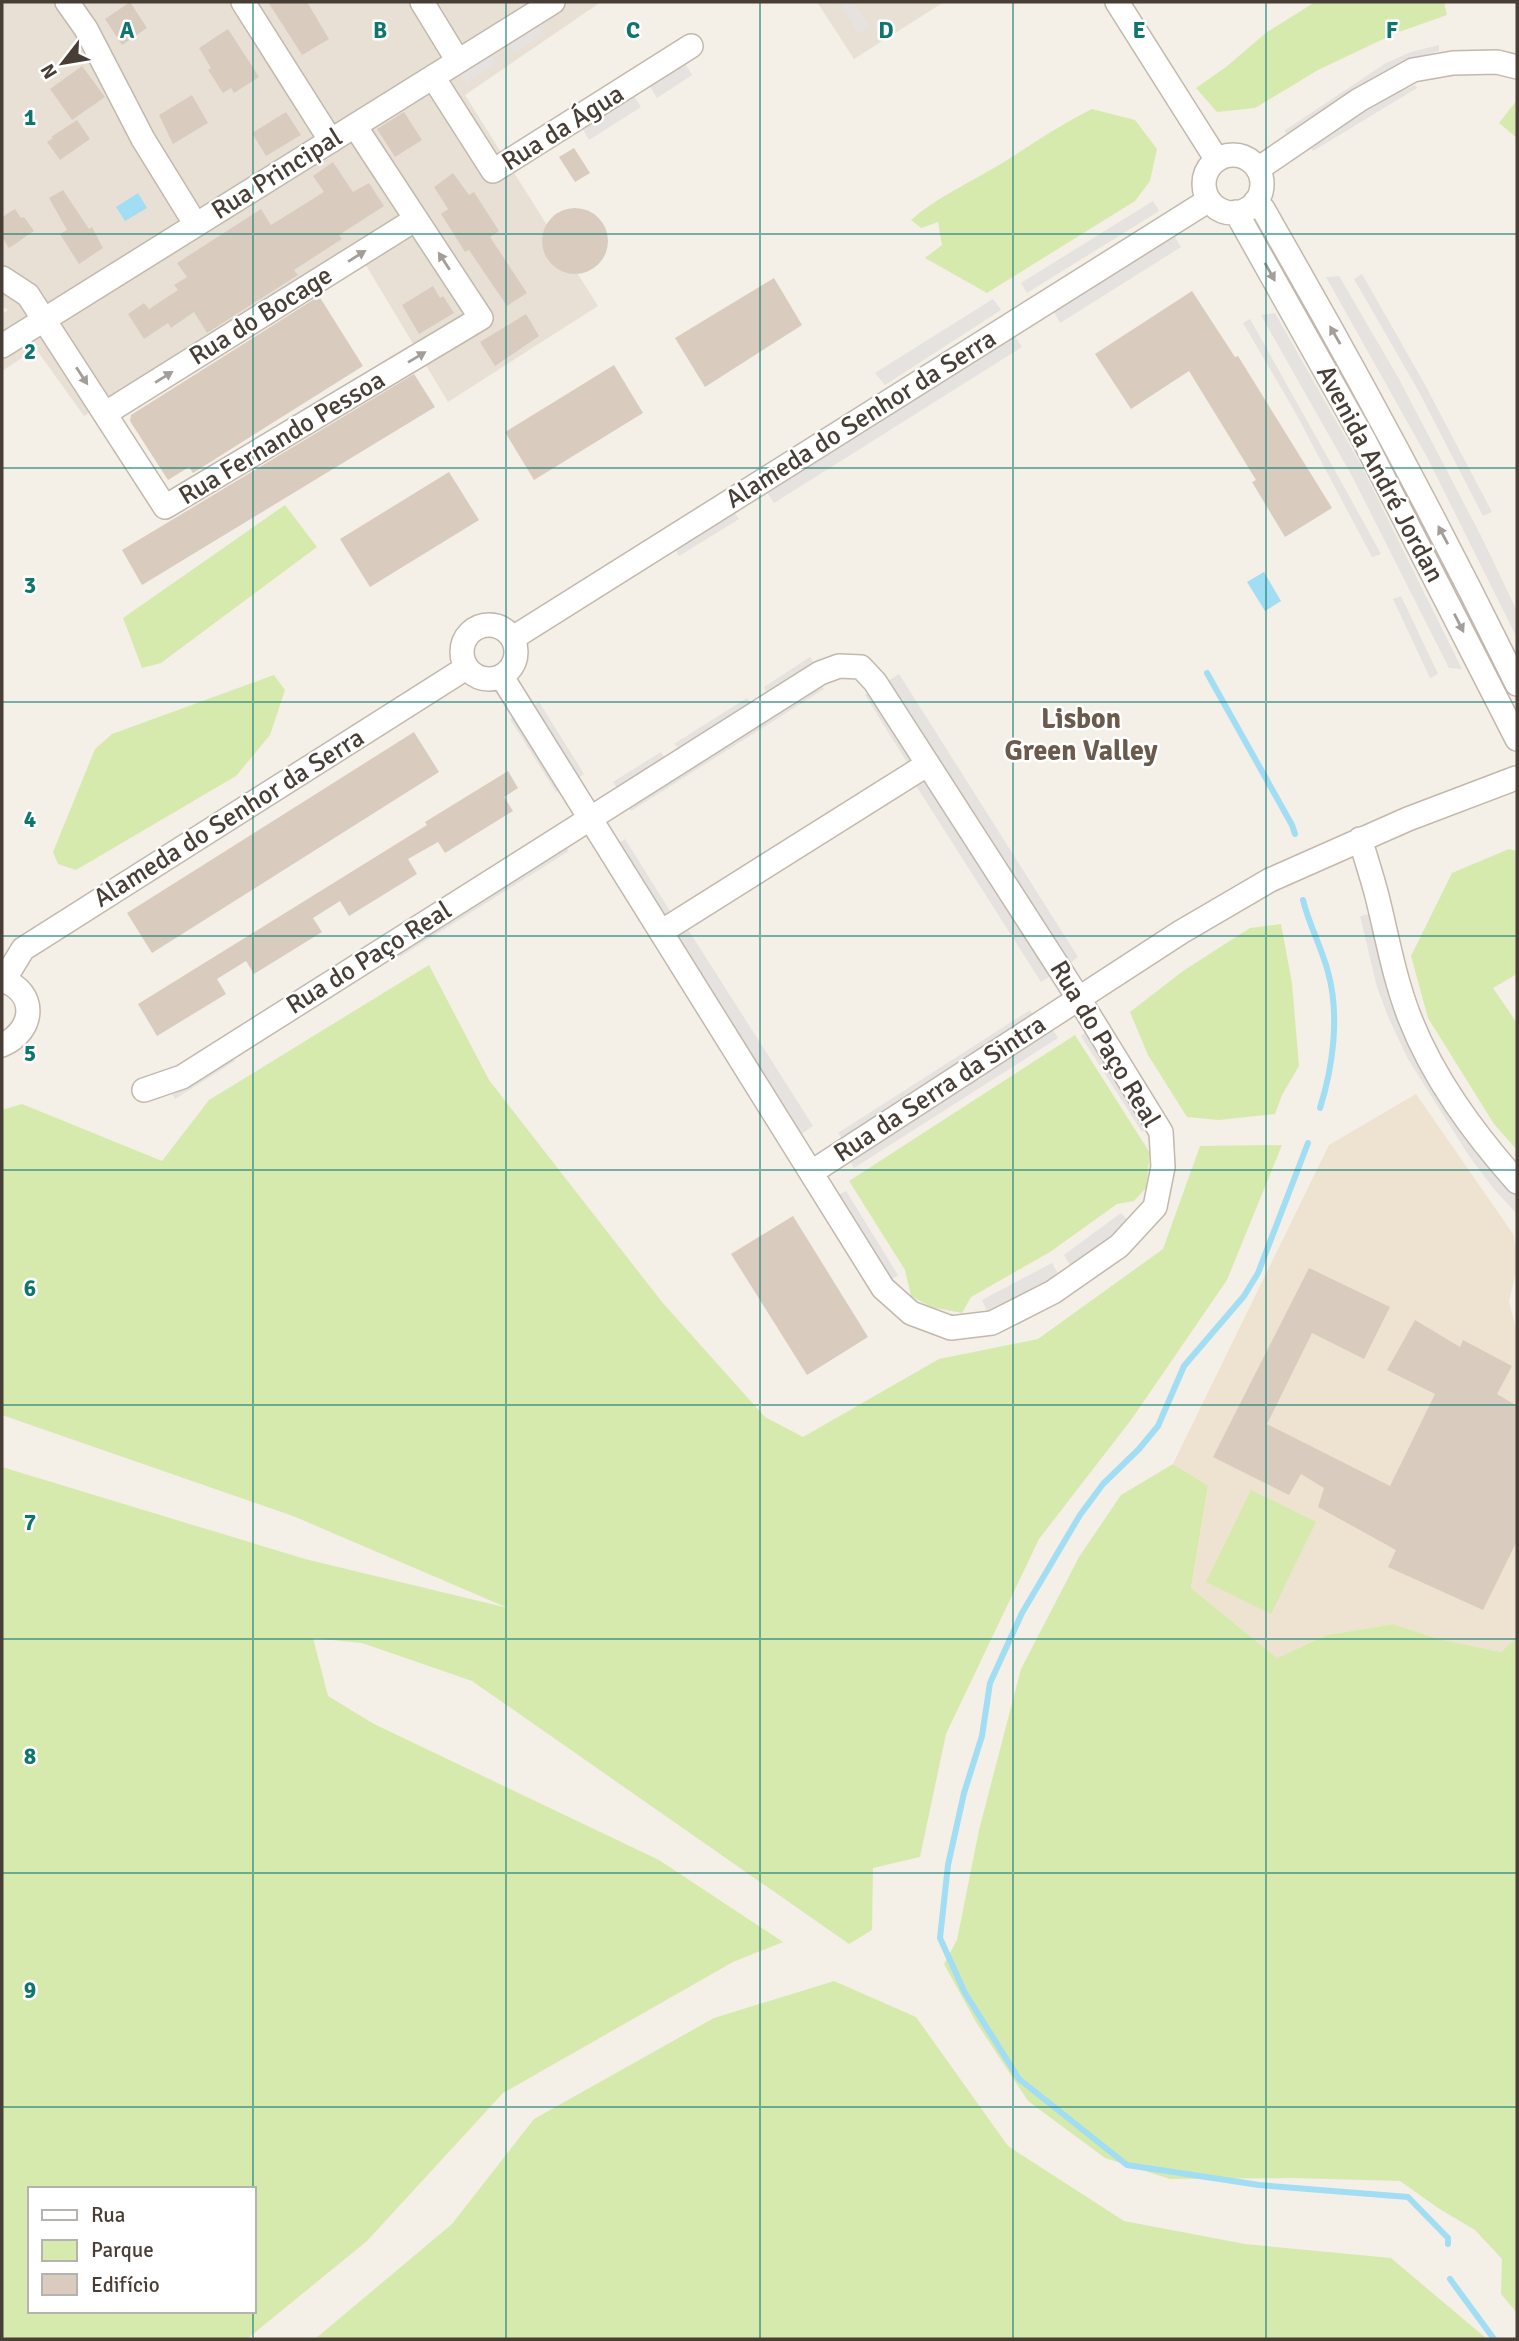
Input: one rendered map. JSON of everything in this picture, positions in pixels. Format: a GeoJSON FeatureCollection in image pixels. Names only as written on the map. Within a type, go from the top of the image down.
{"type":"FeatureCollection","features":[{"type":"Feature","properties":{"kind":"street"},"geometry":{"type":"LineString","coordinates":[[66,2],[86,29],[143,139],[195,225]]}},
{"type":"Feature","properties":{"kind":"street"},"geometry":{"type":"LineString","coordinates":[[243,2],[331,141]]}},
{"type":"Feature","properties":{"kind":"street"},"geometry":{"type":"LineString","coordinates":[[422,2],[458,61]]}},
{"type":"Feature","properties":{"kind":"street","name":"Rua Principal"},"geometry":{"type":"LineString","coordinates":[[2,346],[553,2]]}},
{"type":"Feature","properties":{"kind":"street"},"geometry":{"type":"LineString","coordinates":[[1117,2],[1217,160]]}},
{"type":"Feature","properties":{"kind":"street","name":"Rua da Água"},"geometry":{"type":"LineString","coordinates":[[433,77],[494,172],[691,46]]}},
{"type":"Feature","properties":{"kind":"street"},"geometry":{"type":"LineString","coordinates":[[1258,169],[1359,100],[1413,71],[1453,63],[1497,62],[1517,67]]}},
{"type":"Feature","properties":{"kind":"street"},"geometry":{"type":"LineString","coordinates":[[355,126],[416,219]]}},
{"type":"Feature","properties":{"kind":"street"},"geometry":{"type":"LineString","coordinates":[[1228,155],[1240,155],[1250,160],[1258,169],[1262,180],[1261,192],[1246,207],[1226,212],[1209,200],[1205,178],[1209,168],[1217,160],[1228,155]]}},
{"type":"Feature","properties":{"kind":"street","name":"Alameda do Senhor da Serra"},"geometry":{"type":"LineString","coordinates":[[513,638],[1209,200]]}},
{"type":"Feature","properties":{"kind":"street","name":"Avenida André Jordan"},"geometry":{"type":"LineString","coordinates":[[1246,207],[1263,209],[1449,545],[1517,684]]}},
{"type":"Feature","properties":{"kind":"street","name":"Avenida André Jordan"},"geometry":{"type":"LineString","coordinates":[[1246,207],[1517,738]]}},
{"type":"Feature","properties":{"kind":"street","name":"Rua Fernando Pessoa"},"geometry":{"type":"LineString","coordinates":[[2,278],[28,295],[165,507],[481,318],[416,219]]}},
{"type":"Feature","properties":{"kind":"street","name":"Rua do Bocage"},"geometry":{"type":"LineString","coordinates":[[106,413],[416,219]]}},
{"type":"Feature","properties":{"kind":"street"},"geometry":{"type":"LineString","coordinates":[[495,625],[513,638],[516,660],[511,670],[502,677],[482,679],[466,668],[462,647],[466,636],[474,629],[495,625]]}},
{"type":"Feature","properties":{"kind":"street","name":"Rua do Paço Real"},"geometry":{"type":"LineString","coordinates":[[144,1090],[182,1077],[590,818],[820,673],[839,666],[861,667],[875,682],[928,764],[1161,1132],[1163,1167],[1155,1207],[1119,1246],[1052,1292],[992,1323],[951,1328],[912,1313],[883,1288],[811,1172],[661,932],[590,818],[502,677]]}},
{"type":"Feature","properties":{"kind":"street","name":"Alameda do Senhor da Serra"},"geometry":{"type":"LineString","coordinates":[[2,1045],[13,1040],[23,1030],[27,1019],[27,1006],[23,995],[15,986],[3,980],[23,949],[466,668]]}},
{"type":"Feature","properties":{"kind":"street"},"geometry":{"type":"LineString","coordinates":[[1516,779],[1514,767],[1517,754]]}},
{"type":"Feature","properties":{"kind":"street"},"geometry":{"type":"LineString","coordinates":[[661,932],[928,764]]}},
{"type":"Feature","properties":{"kind":"street","name":"Rua da Serra da Sintra"},"geometry":{"type":"LineString","coordinates":[[811,1172],[1181,932],[1270,880],[1408,818],[1516,779]]}},
{"type":"Feature","properties":{"kind":"street"},"geometry":{"type":"LineString","coordinates":[[1360,839],[1409,1017],[1452,1098],[1479,1139],[1517,1182]]}},
{"type":"Feature","properties":{"kind":"shaded area"},"geometry":{"type":"Polygon","coordinates":[[[2,2],[601,2],[465,95],[598,306],[448,402],[355,247],[84,416],[36,349],[2,371],[2,314],[8,310],[2,307],[2,2]]]}},
{"type":"Feature","properties":{"kind":"shaded area"},"geometry":{"type":"Polygon","coordinates":[[[817,2],[944,2],[854,59],[817,2]]]}},
{"type":"Feature","properties":{"kind":"shaded area"},"geometry":{"type":"Polygon","coordinates":[[[839,2],[854,2],[870,27],[859,34],[839,2]]]}},
{"type":"Feature","properties":{"kind":"shaded area"},"geometry":{"type":"Polygon","coordinates":[[[537,22],[544,34],[514,53],[506,41],[537,22]]]}},
{"type":"Feature","properties":{"kind":"shaded area"},"geometry":{"type":"Polygon","coordinates":[[[1439,45],[1439,51],[1401,62],[1287,134],[1284,131],[1386,63],[1411,52],[1439,45]]]}},
{"type":"Feature","properties":{"kind":"shaded area"},"geometry":{"type":"Polygon","coordinates":[[[489,52],[496,64],[467,83],[459,70],[489,52]]]}},
{"type":"Feature","properties":{"kind":"shaded area"},"geometry":{"type":"Polygon","coordinates":[[[685,63],[692,75],[657,98],[651,84],[685,63]]]}},
{"type":"Feature","properties":{"kind":"shaded area"},"geometry":{"type":"Polygon","coordinates":[[[1415,85],[1417,88],[1313,151],[1310,146],[1394,94],[1415,85]]]}},
{"type":"Feature","properties":{"kind":"shaded area"},"geometry":{"type":"Polygon","coordinates":[[[632,93],[641,107],[589,140],[581,126],[632,93]]]}},
{"type":"Feature","properties":{"kind":"shaded area"},"geometry":{"type":"Polygon","coordinates":[[[1153,201],[1159,211],[1027,293],[1021,283],[1153,201]]]}},
{"type":"Feature","properties":{"kind":"shaded area"},"geometry":{"type":"Polygon","coordinates":[[[1173,234],[1181,247],[1060,323],[1053,310],[1173,234]]]}},
{"type":"Feature","properties":{"kind":"shaded area"},"geometry":{"type":"Polygon","coordinates":[[[1362,274],[1424,383],[1492,512],[1483,516],[1418,390],[1354,279],[1362,274]]]}},
{"type":"Feature","properties":{"kind":"shaded area"},"geometry":{"type":"Polygon","coordinates":[[[1339,276],[1399,379],[1482,538],[1517,611],[1517,638],[1427,457],[1326,277],[1339,276]]]}},
{"type":"Feature","properties":{"kind":"shaded area"},"geometry":{"type":"Polygon","coordinates":[[[993,299],[1001,310],[885,385],[875,373],[993,299]]]}},
{"type":"Feature","properties":{"kind":"shaded area"},"geometry":{"type":"Polygon","coordinates":[[[1275,313],[1361,465],[1462,669],[1449,668],[1352,476],[1261,315],[1275,313]]]}},
{"type":"Feature","properties":{"kind":"shaded area"},"geometry":{"type":"Polygon","coordinates":[[[1250,319],[1381,554],[1372,557],[1294,410],[1243,323],[1250,319]]]}},
{"type":"Feature","properties":{"kind":"shaded area"},"geometry":{"type":"Polygon","coordinates":[[[1014,335],[1022,347],[774,503],[766,491],[1014,335]]]}},
{"type":"Feature","properties":{"kind":"shaded area"},"geometry":{"type":"Polygon","coordinates":[[[734,512],[739,519],[679,556],[675,549],[734,512]]]}},
{"type":"Feature","properties":{"kind":"shaded area"},"geometry":{"type":"Polygon","coordinates":[[[1401,596],[1438,674],[1430,678],[1393,599],[1401,596]]]}},
{"type":"Feature","properties":{"kind":"shaded area"},"geometry":{"type":"Polygon","coordinates":[[[810,657],[815,665],[768,695],[764,687],[810,657]]]}},
{"type":"Feature","properties":{"kind":"shaded area"},"geometry":{"type":"Polygon","coordinates":[[[899,674],[1078,957],[1066,966],[886,682],[899,674]]]}},
{"type":"Feature","properties":{"kind":"shaded area"},"geometry":{"type":"Polygon","coordinates":[[[819,681],[824,689],[631,811],[627,804],[819,681]]]}},
{"type":"Feature","properties":{"kind":"shaded area"},"geometry":{"type":"Polygon","coordinates":[[[873,690],[918,762],[910,767],[865,695],[873,690]]]}},
{"type":"Feature","properties":{"kind":"shaded area"},"geometry":{"type":"Polygon","coordinates":[[[747,698],[752,705],[681,750],[674,744],[747,698]]]}},
{"type":"Feature","properties":{"kind":"shaded area"},"geometry":{"type":"Polygon","coordinates":[[[539,702],[584,774],[577,779],[531,707],[539,702]]]}},
{"type":"Feature","properties":{"kind":"shaded area"},"geometry":{"type":"Polygon","coordinates":[[[517,715],[563,787],[556,792],[510,719],[517,715]]]}},
{"type":"Feature","properties":{"kind":"shaded area"},"geometry":{"type":"Polygon","coordinates":[[[661,752],[666,760],[618,789],[613,782],[661,752]]]}},
{"type":"Feature","properties":{"kind":"shaded area"},"geometry":{"type":"Polygon","coordinates":[[[926,776],[1052,975],[1041,982],[915,784],[926,776]]]}},
{"type":"Feature","properties":{"kind":"shaded area"},"geometry":{"type":"Polygon","coordinates":[[[625,839],[670,911],[663,916],[617,844],[625,839]]]}},
{"type":"Feature","properties":{"kind":"shaded area"},"geometry":{"type":"Polygon","coordinates":[[[564,844],[569,851],[400,957],[396,950],[564,844]]]}},
{"type":"Feature","properties":{"kind":"shaded area"},"geometry":{"type":"Polygon","coordinates":[[[1374,913],[1389,976],[1517,1191],[1517,1214],[1469,1156],[1408,1059],[1377,987],[1360,916],[1374,913]]]}},
{"type":"Feature","properties":{"kind":"shaded area"},"geometry":{"type":"Polygon","coordinates":[[[687,928],[813,1126],[800,1135],[676,936],[687,928]]]}},
{"type":"Feature","properties":{"kind":"shaded area"},"geometry":{"type":"Polygon","coordinates":[[[1030,1010],[1035,1018],[842,1139],[838,1133],[1030,1010]]]}},
{"type":"Feature","properties":{"kind":"shaded area"},"geometry":{"type":"Polygon","coordinates":[[[1051,1027],[1058,1038],[854,1168],[847,1156],[1051,1027]]]}},
{"type":"Feature","properties":{"kind":"shaded area"},"geometry":{"type":"Polygon","coordinates":[[[1088,1031],[1149,1128],[1142,1132],[1081,1036],[1088,1031]]]}},
{"type":"Feature","properties":{"kind":"shaded area"},"geometry":{"type":"Polygon","coordinates":[[[231,1054],[235,1061],[175,1099],[171,1092],[231,1054]]]}},
{"type":"Feature","properties":{"kind":"shaded area"},"geometry":{"type":"Polygon","coordinates":[[[1416,1094],[1513,1234],[1517,1251],[1517,1269],[1509,1301],[1517,1333],[1517,1637],[1501,1652],[1439,1639],[1393,1624],[1327,1635],[1277,1658],[1191,1588],[1208,1487],[1173,1464],[1329,1145],[1416,1094]]]}},
{"type":"Feature","properties":{"kind":"shaded area"},"geometry":{"type":"Polygon","coordinates":[[[846,1191],[898,1275],[891,1280],[838,1195],[846,1191]]]}},
{"type":"Feature","properties":{"kind":"shaded area"},"geometry":{"type":"Polygon","coordinates":[[[1121,1213],[1130,1223],[1072,1268],[1064,1255],[1121,1213]]]}},
{"type":"Feature","properties":{"kind":"shaded area"},"geometry":{"type":"Polygon","coordinates":[[[1052,1263],[1059,1276],[988,1313],[982,1300],[1052,1263]]]}},
{"type":"Feature","properties":{"kind":"green space"},"geometry":{"type":"Polygon","coordinates":[[[1315,2],[1444,2],[1447,15],[1396,33],[1318,70],[1255,108],[1217,112],[1196,88],[1267,32],[1315,2]]]}},
{"type":"Feature","properties":{"kind":"green space"},"geometry":{"type":"Polygon","coordinates":[[[1517,100],[1517,138],[1499,123],[1517,100]]]}},
{"type":"Feature","properties":{"kind":"green space"},"geometry":{"type":"Polygon","coordinates":[[[1092,109],[1135,120],[1157,149],[1150,181],[1135,201],[987,293],[925,258],[942,245],[938,222],[921,228],[911,220],[942,197],[1092,109]]]}},
{"type":"Feature","properties":{"kind":"green space"},"geometry":{"type":"Polygon","coordinates":[[[285,505],[317,547],[161,663],[142,668],[123,618],[285,505]]]}},
{"type":"Feature","properties":{"kind":"green space"},"geometry":{"type":"Polygon","coordinates":[[[274,675],[285,690],[270,735],[236,776],[76,870],[58,864],[53,852],[95,749],[112,734],[274,675]]]}},
{"type":"Feature","properties":{"kind":"green space"},"geometry":{"type":"Polygon","coordinates":[[[1509,849],[1517,851],[1517,974],[1493,988],[1517,1023],[1517,1150],[1494,1124],[1428,1018],[1411,956],[1452,873],[1509,849]]]}},
{"type":"Feature","properties":{"kind":"green space"},"geometry":{"type":"Polygon","coordinates":[[[1281,924],[1292,983],[1299,1066],[1282,1095],[1275,1114],[1219,1120],[1187,1117],[1148,1055],[1130,1012],[1183,971],[1250,928],[1281,924]]]}},
{"type":"Feature","properties":{"kind":"green space"},"geometry":{"type":"Polygon","coordinates":[[[429,965],[489,1080],[662,1302],[765,1417],[803,1437],[939,1359],[1038,1339],[1163,1249],[1200,1146],[1282,1145],[1227,1280],[1131,1420],[1039,1539],[946,1734],[920,1857],[873,1868],[872,1930],[849,1944],[472,1681],[362,1643],[313,1638],[328,1696],[374,1724],[659,1860],[783,1942],[733,1962],[503,2093],[367,2241],[247,2339],[2,2339],[2,1467],[305,1559],[508,1608],[293,1516],[2,1415],[2,1110],[22,1104],[162,1161],[209,1100],[429,965]]]}},
{"type":"Feature","properties":{"kind":"green space"},"geometry":{"type":"Polygon","coordinates":[[[1075,1035],[1150,1153],[1146,1188],[1134,1201],[1117,1204],[1050,1252],[971,1297],[962,1313],[931,1307],[911,1296],[905,1270],[849,1181],[1075,1035]]]}},
{"type":"Feature","properties":{"kind":"green space"},"geometry":{"type":"Polygon","coordinates":[[[1173,1464],[1208,1486],[1191,1588],[1277,1658],[1327,1635],[1393,1624],[1439,1639],[1501,1652],[1517,1637],[1517,2313],[1501,2294],[1502,2259],[1475,2230],[1400,2181],[1170,2179],[1105,2158],[1028,2101],[976,2022],[944,1964],[957,1940],[979,1830],[1021,1669],[1079,1557],[1121,1495],[1173,1464]]]}},
{"type":"Feature","properties":{"kind":"green space"},"geometry":{"type":"Polygon","coordinates":[[[1251,1490],[1316,1522],[1271,1614],[1206,1582],[1251,1490]]]}},
{"type":"Feature","properties":{"kind":"green space"},"geometry":{"type":"Polygon","coordinates":[[[834,1981],[916,2017],[1008,2146],[1124,2221],[1245,2244],[1391,2258],[1487,2339],[315,2339],[452,2224],[534,2119],[714,2018],[834,1981]]]}},
{"type":"Feature","properties":{"kind":"water"},"geometry":{"type":"Polygon","coordinates":[[[138,193],[147,208],[125,221],[116,207],[138,193]]]}},
{"type":"Feature","properties":{"kind":"water"},"geometry":{"type":"Polygon","coordinates":[[[1264,572],[1281,601],[1265,611],[1247,582],[1264,572]]]}},
{"type":"Feature","properties":{"kind":"building"},"geometry":{"type":"Polygon","coordinates":[[[130,2],[147,28],[122,45],[105,19],[130,2]]]}},
{"type":"Feature","properties":{"kind":"building"},"geometry":{"type":"Polygon","coordinates":[[[268,2],[307,2],[329,39],[302,55],[268,2]]]}},
{"type":"Feature","properties":{"kind":"building"},"geometry":{"type":"Polygon","coordinates":[[[228,29],[259,77],[234,93],[231,88],[223,93],[208,70],[211,68],[199,48],[228,29]]]}},
{"type":"Feature","properties":{"kind":"building"},"geometry":{"type":"Polygon","coordinates":[[[82,66],[105,97],[72,120],[50,89],[82,66]]]}},
{"type":"Feature","properties":{"kind":"building"},"geometry":{"type":"Polygon","coordinates":[[[192,95],[208,123],[173,144],[159,115],[192,95]]]}},
{"type":"Feature","properties":{"kind":"building"},"geometry":{"type":"Polygon","coordinates":[[[286,112],[301,135],[266,156],[252,133],[286,112]]]}},
{"type":"Feature","properties":{"kind":"building"},"geometry":{"type":"Polygon","coordinates":[[[404,112],[422,140],[395,157],[377,129],[404,112]]]}},
{"type":"Feature","properties":{"kind":"building"},"geometry":{"type":"Polygon","coordinates":[[[77,120],[90,139],[60,160],[47,142],[77,120]]]}},
{"type":"Feature","properties":{"kind":"building"},"geometry":{"type":"Polygon","coordinates":[[[574,148],[590,173],[575,182],[559,157],[574,148]]]}},
{"type":"Feature","properties":{"kind":"building"},"geometry":{"type":"Polygon","coordinates":[[[333,162],[353,192],[369,183],[384,206],[339,235],[342,239],[294,270],[298,275],[207,333],[194,312],[171,328],[168,323],[144,339],[128,314],[144,303],[149,309],[178,290],[174,285],[187,277],[177,263],[261,209],[271,225],[324,192],[313,176],[333,162]]]}},
{"type":"Feature","properties":{"kind":"building"},"geometry":{"type":"Polygon","coordinates":[[[453,173],[469,195],[474,192],[499,231],[490,237],[527,293],[507,306],[469,250],[465,252],[441,214],[448,209],[434,187],[453,173]]]}},
{"type":"Feature","properties":{"kind":"building"},"geometry":{"type":"Polygon","coordinates":[[[63,190],[89,229],[92,227],[103,248],[79,264],[60,234],[67,230],[49,198],[63,190]]]}},
{"type":"Feature","properties":{"kind":"building"},"geometry":{"type":"Polygon","coordinates":[[[575,208],[588,211],[598,218],[605,228],[608,241],[605,254],[598,264],[588,271],[575,274],[562,271],[552,264],[545,254],[542,241],[545,228],[552,218],[562,211],[575,208]]]}},
{"type":"Feature","properties":{"kind":"building"},"geometry":{"type":"Polygon","coordinates":[[[15,209],[34,231],[9,248],[2,237],[2,217],[15,209]]]}},
{"type":"Feature","properties":{"kind":"building"},"geometry":{"type":"Polygon","coordinates":[[[774,278],[802,325],[705,387],[675,338],[774,278]]]}},
{"type":"Feature","properties":{"kind":"building"},"geometry":{"type":"Polygon","coordinates":[[[433,286],[454,313],[419,334],[402,305],[433,286]]]}},
{"type":"Feature","properties":{"kind":"building"},"geometry":{"type":"Polygon","coordinates":[[[1192,291],[1235,357],[1238,356],[1332,508],[1285,537],[1252,482],[1256,480],[1189,371],[1131,409],[1095,354],[1192,291]]]}},
{"type":"Feature","properties":{"kind":"building"},"geometry":{"type":"Polygon","coordinates":[[[319,296],[363,366],[193,473],[189,467],[168,480],[130,421],[131,415],[319,296]]]}},
{"type":"Feature","properties":{"kind":"building"},"geometry":{"type":"Polygon","coordinates":[[[526,314],[539,336],[495,366],[480,342],[526,314]]]}},
{"type":"Feature","properties":{"kind":"building"},"geometry":{"type":"Polygon","coordinates":[[[614,365],[643,413],[534,480],[505,432],[614,365]]]}},
{"type":"Feature","properties":{"kind":"building"},"geometry":{"type":"Polygon","coordinates":[[[414,374],[435,407],[142,585],[122,550],[414,374]]]}},
{"type":"Feature","properties":{"kind":"building"},"geometry":{"type":"Polygon","coordinates":[[[449,472],[479,520],[370,587],[340,539],[449,472]]]}},
{"type":"Feature","properties":{"kind":"building"},"geometry":{"type":"Polygon","coordinates":[[[414,732],[439,772],[152,953],[127,913],[414,732]]]}},
{"type":"Feature","properties":{"kind":"building"},"geometry":{"type":"Polygon","coordinates":[[[508,771],[518,788],[504,797],[513,811],[445,853],[438,842],[408,859],[417,874],[349,916],[340,901],[313,918],[322,932],[254,974],[246,961],[217,979],[226,994],[157,1036],[138,1004],[427,825],[425,822],[508,771]]]}},
{"type":"Feature","properties":{"kind":"building"},"geometry":{"type":"Polygon","coordinates":[[[793,1216],[868,1337],[807,1375],[731,1254],[793,1216]]]}},
{"type":"Feature","properties":{"kind":"building"},"geometry":{"type":"Polygon","coordinates":[[[1309,1268],[1390,1307],[1364,1359],[1312,1333],[1267,1424],[1390,1486],[1435,1394],[1387,1370],[1415,1320],[1460,1347],[1463,1340],[1512,1366],[1497,1394],[1517,1406],[1517,1541],[1483,1610],[1388,1567],[1396,1550],[1318,1507],[1324,1488],[1301,1474],[1289,1495],[1213,1457],[1309,1268]]]}},
{"type":"Feature","properties":{"kind":"waterway"},"geometry":{"type":"LineString","coordinates":[[1207,673],[1295,834]]}},
{"type":"Feature","properties":{"kind":"waterway"},"geometry":{"type":"LineString","coordinates":[[1303,900],[1325,963],[1334,1006],[1331,1058],[1320,1108]]}},
{"type":"Feature","properties":{"kind":"waterway"},"geometry":{"type":"LineString","coordinates":[[1308,1143],[1258,1273],[1244,1296],[1184,1366],[1158,1426],[1103,1484],[1080,1515],[1022,1613],[990,1683],[982,1736],[964,1793],[948,1865],[940,1938],[965,1993],[1019,2079],[1127,2165],[1259,2185],[1408,2197],[1448,2238],[1448,2244]]}},
{"type":"Feature","properties":{"kind":"waterway"},"geometry":{"type":"LineString","coordinates":[[1450,2279],[1494,2339]]}},
{"type":"Feature","properties":{"kind":"district","name":"Lisbon Green Valley"},"geometry":{"type":"Point","coordinates":[1081,735]}}]}
